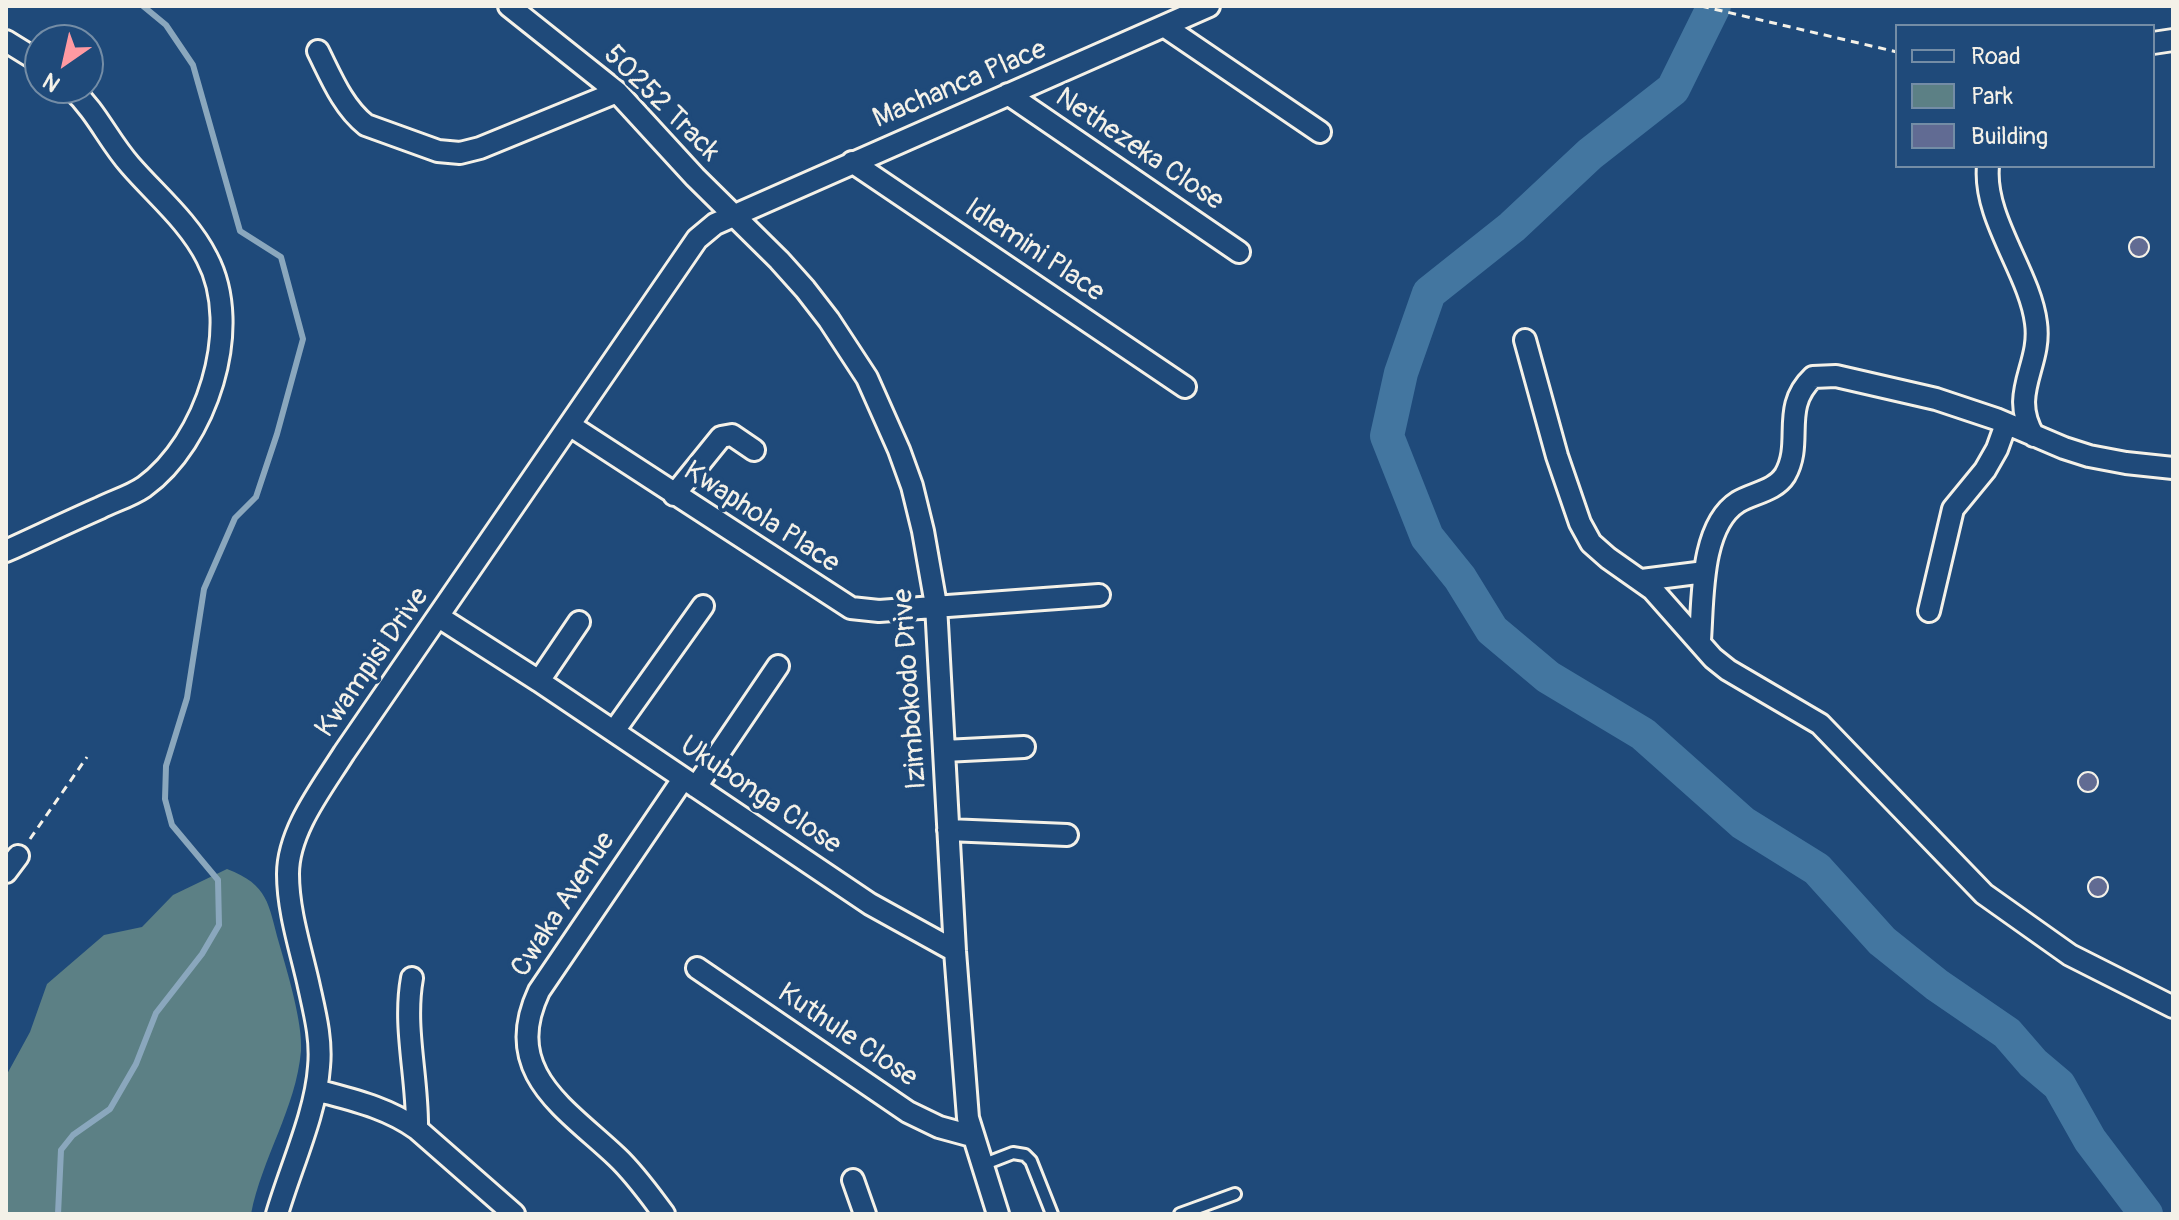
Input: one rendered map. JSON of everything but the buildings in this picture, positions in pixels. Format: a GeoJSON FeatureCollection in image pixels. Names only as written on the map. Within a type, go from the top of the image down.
{"type":"FeatureCollection","features":[{"type":"Feature","properties":{"kind":"street","name":"50252 Track"},"geometry":{"type":"LineString","coordinates":[[509,6],[617,92],[732,216]]}},
{"type":"Feature","properties":{"kind":"street","name":"Machanca Place"},"geometry":{"type":"LineString","coordinates":[[732,216],[1209,6]]}},
{"type":"Feature","properties":{"kind":"street"},"geometry":{"type":"LineString","coordinates":[[1164,26],[1320,132]]}},
{"type":"Feature","properties":{"kind":"street"},"geometry":{"type":"LineString","coordinates":[[6,41],[24,52]]}},
{"type":"Feature","properties":{"kind":"street"},"geometry":{"type":"LineString","coordinates":[[318,51],[338,90],[355,116],[366,125],[450,154],[480,148],[617,92]]}},
{"type":"Feature","properties":{"kind":"street","name":"Nethezeka Close"},"geometry":{"type":"LineString","coordinates":[[1008,94],[1239,252]]}},
{"type":"Feature","properties":{"kind":"street"},"geometry":{"type":"LineString","coordinates":[[6,551],[143,488],[176,455],[189,436],[208,397],[218,358],[221,298],[216,275],[197,240],[128,163],[102,123],[85,104]]}},
{"type":"Feature","properties":{"kind":"street","name":"Idlemini Place"},"geometry":{"type":"LineString","coordinates":[[852,162],[1185,387]]}},
{"type":"Feature","properties":{"kind":"street"},"geometry":{"type":"LineString","coordinates":[[1988,168],[1988,186],[1996,212],[2025,284],[2037,325],[2023,401],[2026,423],[2034,436]]}},
{"type":"Feature","properties":{"kind":"street","name":"Kwampisi Drive"},"geometry":{"type":"LineString","coordinates":[[277,1214],[316,1090],[319,1068],[318,1030],[290,903],[289,859],[296,838],[318,794],[697,239],[715,224],[732,216]]}},
{"type":"Feature","properties":{"kind":"street","name":"Izimbokodo Drive"},"geometry":{"type":"LineString","coordinates":[[732,216],[805,289],[846,345],[867,378],[912,486],[936,605],[963,1079],[972,1136],[998,1214]]}},
{"type":"Feature","properties":{"kind":"street"},"geometry":{"type":"LineString","coordinates":[[1525,340],[1557,456],[1580,523],[1591,543],[1642,580],[1700,640],[1713,658],[1728,670],[1820,724],[1996,903],[2070,955],[2173,1007]]}},
{"type":"Feature","properties":{"kind":"street"},"geometry":{"type":"LineString","coordinates":[[1700,640],[1705,572],[1712,537],[1727,511],[1738,502],[1772,486],[1786,473],[1791,461],[1793,411],[1800,393],[1813,377],[1836,376],[1936,399],[2089,456],[2173,468]]}},
{"type":"Feature","properties":{"kind":"street"},"geometry":{"type":"LineString","coordinates":[[1929,611],[1953,509],[1985,470],[2006,424]]}},
{"type":"Feature","properties":{"kind":"street","name":"Kwaphola Place"},"geometry":{"type":"LineString","coordinates":[[571,426],[851,608],[879,611],[1099,595]]}},
{"type":"Feature","properties":{"kind":"street"},"geometry":{"type":"LineString","coordinates":[[674,495],[721,437],[732,435],[754,450]]}},
{"type":"Feature","properties":{"kind":"street"},"geometry":{"type":"LineString","coordinates":[[1642,580],[1705,572]]}},
{"type":"Feature","properties":{"kind":"street"},"geometry":{"type":"LineString","coordinates":[[614,731],[703,606]]}},
{"type":"Feature","properties":{"kind":"street","name":"Ukubonga Close"},"geometry":{"type":"LineString","coordinates":[[439,617],[870,904],[955,951]]}},
{"type":"Feature","properties":{"kind":"street"},"geometry":{"type":"LineString","coordinates":[[539,681],[579,622]]}},
{"type":"Feature","properties":{"kind":"street","name":"Cwaka Avenue"},"geometry":{"type":"LineString","coordinates":[[664,1214],[630,1170],[542,1083],[530,1059],[527,1020],[539,991],[778,666]]}},
{"type":"Feature","properties":{"kind":"street"},"geometry":{"type":"LineString","coordinates":[[944,751],[1024,747]]}},
{"type":"Feature","properties":{"kind":"street"},"geometry":{"type":"LineString","coordinates":[[948,830],[1067,835]]}},
{"type":"Feature","properties":{"kind":"street","name":"Kuthule Close"},"geometry":{"type":"LineString","coordinates":[[697,968],[908,1112],[939,1127],[972,1136]]}},
{"type":"Feature","properties":{"kind":"street"},"geometry":{"type":"LineString","coordinates":[[412,978],[408,1027],[417,1090],[417,1129]]}},
{"type":"Feature","properties":{"kind":"street"},"geometry":{"type":"LineString","coordinates":[[316,1090],[390,1112],[417,1129],[514,1214]]}},
{"type":"Feature","properties":{"kind":"street"},"geometry":{"type":"LineString","coordinates":[[853,1180],[865,1214]]}},
{"type":"Feature","properties":{"kind":"lane"},"geometry":{"type":"LineString","coordinates":[[982,1165],[1013,1153],[1025,1155],[1031,1161],[1052,1214]]}},
{"type":"Feature","properties":{"kind":"lane"},"geometry":{"type":"LineString","coordinates":[[1180,1214],[1235,1194]]}},
{"type":"Feature","properties":{"kind":"path"},"geometry":{"type":"LineString","coordinates":[[1701,6],[1895,52]]}},
{"type":"Feature","properties":{"kind":"path"},"geometry":{"type":"LineString","coordinates":[[12,864],[87,757]]}},
{"type":"Feature","properties":{"kind":"green space"},"geometry":{"type":"Polygon","coordinates":[[[227,869],[251,882],[265,897],[294,997],[301,1039],[293,1093],[251,1214],[6,1214],[6,1076],[30,1032],[47,984],[104,935],[142,927],[173,895],[227,869]]]}},
{"type":"Feature","properties":{"kind":"waterway"},"geometry":{"type":"LineString","coordinates":[[58,1214],[61,1150],[73,1135],[110,1109],[136,1064],[156,1013],[202,954],[219,925],[218,880],[172,825],[165,799],[166,766],[187,698],[204,589],[235,518],[256,497],[303,339],[281,257],[240,231],[193,65],[166,25],[143,6]]}},
{"type":"Feature","properties":{"kind":"waterway"},"geometry":{"type":"LineString","coordinates":[[1714,6],[1673,89],[1590,154],[1512,227],[1429,293],[1401,373],[1387,436],[1427,537],[1460,578],[1492,630],[1548,677],[1643,734],[1743,823],[1817,869],[1882,941],[1937,985],[2007,1033],[2033,1063],[2059,1085],[2090,1140],[2146,1214]]}}]}
